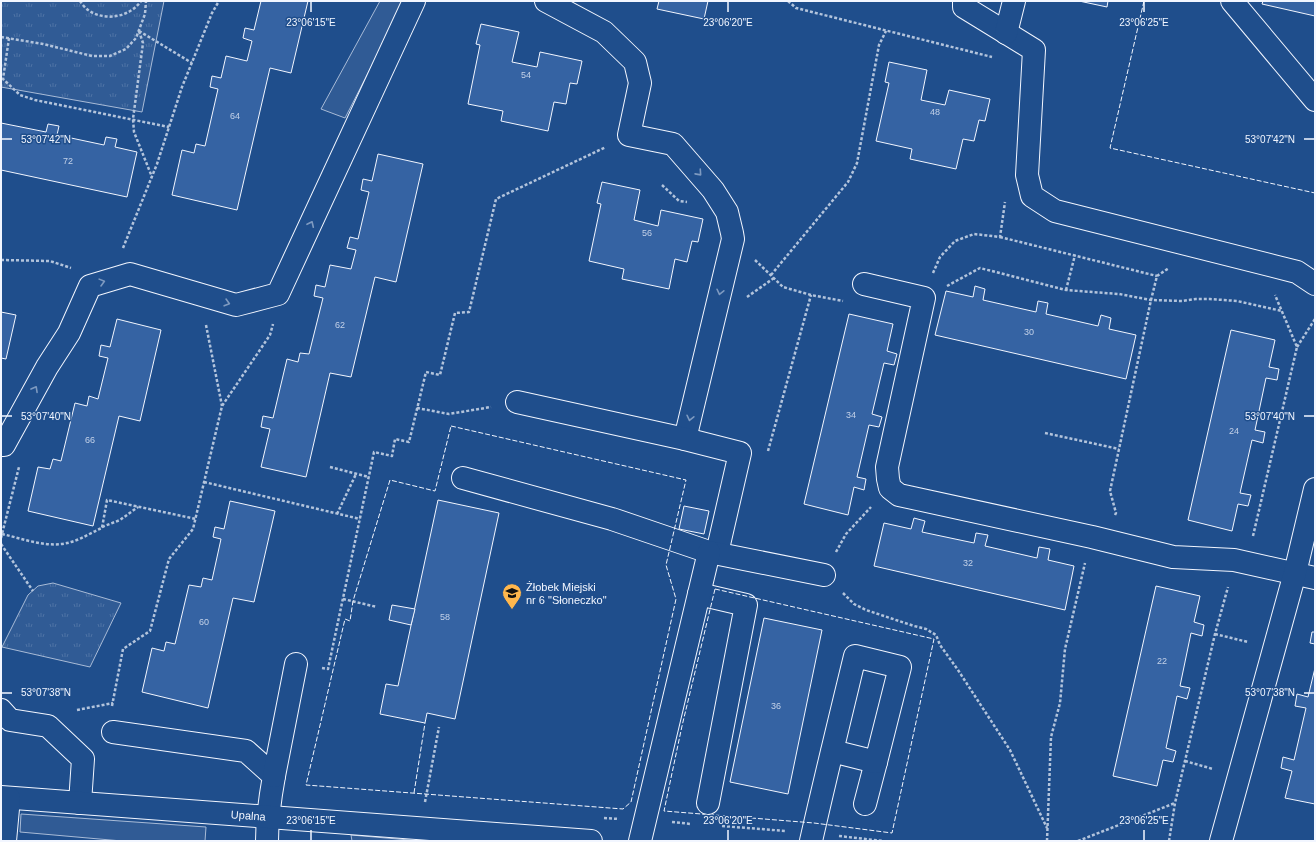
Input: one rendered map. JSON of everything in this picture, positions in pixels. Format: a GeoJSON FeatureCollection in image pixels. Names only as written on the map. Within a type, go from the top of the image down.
{"type":"FeatureCollection","features":[{"type":"Feature","properties":{"kind":"street"},"geometry":{"type":"LineString","coordinates":[[1,445],[4,445],[47,367],[69,333],[90,286],[130,274],[236,305],[278,294],[414,1]]}},
{"type":"Feature","properties":{"kind":"street"},"geometry":{"type":"LineString","coordinates":[[546,1],[604,32],[634,62],[640,83],[629,135],[673,144],[713,190],[727,212],[732,239],[685,439]]}},
{"type":"Feature","properties":{"kind":"street"},"geometry":{"type":"LineString","coordinates":[[964,1],[964,7],[1034,50],[1026,175],[1032,196],[1055,211],[1297,272],[1315,284]]}},
{"type":"Feature","properties":{"kind":"street"},"geometry":{"type":"LineString","coordinates":[[1006,33],[1014,1]]}},
{"type":"Feature","properties":{"kind":"street"},"geometry":{"type":"LineString","coordinates":[[1232,1],[1315,100]]}},
{"type":"Feature","properties":{"kind":"street"},"geometry":{"type":"LineString","coordinates":[[864,284],[924,298],[888,467],[890,488],[899,495],[1099,539],[1173,557],[1239,561],[1305,576]]}},
{"type":"Feature","properties":{"kind":"street"},"geometry":{"type":"LineString","coordinates":[[517,402],[685,439],[740,453],[713,553],[699,594],[640,841]]}},
{"type":"Feature","properties":{"kind":"street"},"geometry":{"type":"LineString","coordinates":[[463,478],[612,519],[713,553],[824,575]]}},
{"type":"Feature","properties":{"kind":"street"},"geometry":{"type":"LineString","coordinates":[[1221,841],[1274,648],[1305,576],[1315,490]]}},
{"type":"Feature","properties":{"kind":"street"},"geometry":{"type":"LineString","coordinates":[[699,594],[746,605],[708,803]]}},
{"type":"Feature","properties":{"kind":"street"},"geometry":{"type":"LineString","coordinates":[[811,841],[854,656],[900,667],[865,804]]}},
{"type":"Feature","properties":{"kind":"street"},"geometry":{"type":"LineString","coordinates":[[267,841],[267,817],[270,798],[296,664]]}},
{"type":"Feature","properties":{"kind":"street"},"geometry":{"type":"LineString","coordinates":[[1,710],[10,720],[48,726],[83,759],[80,803]]}},
{"type":"Feature","properties":{"kind":"street"},"geometry":{"type":"LineString","coordinates":[[112,732],[246,751],[274,776]]}},
{"type":"Feature","properties":{"kind":"street"},"geometry":{"type":"LineString","coordinates":[[832,751],[876,762]]}},
{"type":"Feature","properties":{"kind":"street"},"geometry":{"type":"LineString","coordinates":[[5,797],[5,841]]}},
{"type":"Feature","properties":{"kind":"street","name":"Upalna"},"geometry":{"type":"LineString","coordinates":[[5,797],[591,841]]}},
{"type":"Feature","properties":{"kind":"path"},"geometry":{"type":"LineString","coordinates":[[80,1],[88,10],[104,17],[122,16],[137,7],[141,1]]}},
{"type":"Feature","properties":{"kind":"path"},"geometry":{"type":"LineString","coordinates":[[1,36],[92,56],[110,56],[126,49],[136,38],[146,14],[146,1]]}},
{"type":"Feature","properties":{"kind":"path"},"geometry":{"type":"LineString","coordinates":[[1,260],[50,262],[110,280],[158,164],[182,87],[218,1]]}},
{"type":"Feature","properties":{"kind":"path"},"geometry":{"type":"LineString","coordinates":[[788,1],[796,8],[994,58]]}},
{"type":"Feature","properties":{"kind":"path"},"geometry":{"type":"LineString","coordinates":[[139,30],[192,63]]}},
{"type":"Feature","properties":{"kind":"path"},"geometry":{"type":"LineString","coordinates":[[139,30],[143,43],[133,120],[134,132],[152,177]]}},
{"type":"Feature","properties":{"kind":"path"},"geometry":{"type":"LineString","coordinates":[[771,275],[848,182],[857,163],[879,45],[886,31]]}},
{"type":"Feature","properties":{"kind":"path"},"geometry":{"type":"LineString","coordinates":[[8,38],[2,79],[20,95],[35,100],[169,127]]}},
{"type":"Feature","properties":{"kind":"path"},"geometry":{"type":"LineString","coordinates":[[296,664],[328,669],[374,452],[392,456],[395,439],[409,442],[426,372],[440,375],[455,313],[469,312],[496,199],[629,135]]}},
{"type":"Feature","properties":{"kind":"path"},"geometry":{"type":"LineString","coordinates":[[1000,237],[1008,184],[1026,175]]}},
{"type":"Feature","properties":{"kind":"path"},"geometry":{"type":"LineString","coordinates":[[662,185],[680,201],[692,203]]}},
{"type":"Feature","properties":{"kind":"path"},"geometry":{"type":"LineString","coordinates":[[924,298],[940,258],[956,240],[974,234],[1000,237],[1158,276]]}},
{"type":"Feature","properties":{"kind":"path"},"geometry":{"type":"LineString","coordinates":[[732,239],[783,287],[811,295],[850,302],[864,284]]}},
{"type":"Feature","properties":{"kind":"path"},"geometry":{"type":"LineString","coordinates":[[1047,841],[1051,737],[1060,703],[1065,649],[1099,539],[1116,513],[1110,491],[1151,300],[1158,276],[1182,258],[1199,248]]}},
{"type":"Feature","properties":{"kind":"path"},"geometry":{"type":"LineString","coordinates":[[1066,290],[1075,255]]}},
{"type":"Feature","properties":{"kind":"path"},"geometry":{"type":"LineString","coordinates":[[1262,263],[1297,347]]}},
{"type":"Feature","properties":{"kind":"path"},"geometry":{"type":"LineString","coordinates":[[924,298],[980,268],[1066,290],[1119,294],[1151,300],[1182,301],[1210,299],[1238,301],[1282,311]]}},
{"type":"Feature","properties":{"kind":"path"},"geometry":{"type":"LineString","coordinates":[[111,710],[123,649],[150,631],[169,559],[193,528],[196,519],[222,406],[270,335],[278,294]]}},
{"type":"Feature","properties":{"kind":"path"},"geometry":{"type":"LineString","coordinates":[[200,295],[222,406]]}},
{"type":"Feature","properties":{"kind":"path"},"geometry":{"type":"LineString","coordinates":[[767,452],[811,295]]}},
{"type":"Feature","properties":{"kind":"path"},"geometry":{"type":"LineString","coordinates":[[1169,841],[1175,802],[1215,634],[1231,576],[1254,534],[1297,347],[1315,319]]}},
{"type":"Feature","properties":{"kind":"path"},"geometry":{"type":"LineString","coordinates":[[417,408],[449,414],[517,402]]}},
{"type":"Feature","properties":{"kind":"path"},"geometry":{"type":"LineString","coordinates":[[1045,433],[1119,449]]}},
{"type":"Feature","properties":{"kind":"path"},"geometry":{"type":"LineString","coordinates":[[1,538],[20,460]]}},
{"type":"Feature","properties":{"kind":"path"},"geometry":{"type":"LineString","coordinates":[[330,467],[369,477]]}},
{"type":"Feature","properties":{"kind":"path"},"geometry":{"type":"LineString","coordinates":[[337,514],[356,474]]}},
{"type":"Feature","properties":{"kind":"path"},"geometry":{"type":"LineString","coordinates":[[204,482],[360,519]]}},
{"type":"Feature","properties":{"kind":"path"},"geometry":{"type":"LineString","coordinates":[[890,488],[846,534],[824,575],[854,604],[866,610],[926,629],[936,635],[940,645],[1010,750],[1048,828]]}},
{"type":"Feature","properties":{"kind":"path"},"geometry":{"type":"LineString","coordinates":[[102,528],[107,500],[196,519]]}},
{"type":"Feature","properties":{"kind":"path"},"geometry":{"type":"LineString","coordinates":[[2,534],[46,544],[72,542],[120,520],[138,507]]}},
{"type":"Feature","properties":{"kind":"path"},"geometry":{"type":"LineString","coordinates":[[1,544],[33,591]]}},
{"type":"Feature","properties":{"kind":"path"},"geometry":{"type":"LineString","coordinates":[[343,599],[377,607]]}},
{"type":"Feature","properties":{"kind":"path"},"geometry":{"type":"LineString","coordinates":[[1215,634],[1274,648]]}},
{"type":"Feature","properties":{"kind":"path"},"geometry":{"type":"LineString","coordinates":[[424,804],[440,727]]}},
{"type":"Feature","properties":{"kind":"path"},"geometry":{"type":"LineString","coordinates":[[1078,841],[1175,802]]}},
{"type":"Feature","properties":{"kind":"shaded area"},"geometry":{"type":"Polygon","coordinates":[[[380,1],[405,1],[345,118],[321,109],[380,1]]]}},
{"type":"Feature","properties":{"kind":"shaded area"},"geometry":{"type":"Polygon","coordinates":[[[21,814],[206,827],[205,841],[122,841],[20,832],[21,814]]]}},
{"type":"Feature","properties":{"kind":"shaded area"},"geometry":{"type":"Polygon","coordinates":[[[351,835],[421,841],[352,841],[351,835]]]}},
{"type":"Feature","properties":{"kind":"green space"},"geometry":{"type":"Polygon","coordinates":[[[1,1],[164,1],[142,112],[1,87],[1,1]]]}},
{"type":"Feature","properties":{"kind":"green space"},"geometry":{"type":"Polygon","coordinates":[[[53,583],[121,603],[90,667],[2,647],[28,595],[38,586],[53,583]]]}},
{"type":"Feature","properties":{"kind":"building"},"geometry":{"type":"Polygon","coordinates":[[[261,1],[308,1],[291,73],[270,68],[237,210],[172,195],[182,150],[194,153],[196,144],[205,146],[218,89],[210,87],[212,76],[221,78],[226,56],[247,61],[252,41],[243,38],[245,28],[254,30],[261,1]]]}},
{"type":"Feature","properties":{"kind":"building"},"geometry":{"type":"Polygon","coordinates":[[[659,1],[708,1],[704,19],[657,9],[659,1]]]}},
{"type":"Feature","properties":{"kind":"building"},"geometry":{"type":"Polygon","coordinates":[[[1079,1],[1108,1],[1107,7],[1079,1]]]}},
{"type":"Feature","properties":{"kind":"building"},"geometry":{"type":"Polygon","coordinates":[[[1263,1],[1315,1],[1315,16],[1262,4],[1263,1]]]}},
{"type":"Feature","properties":{"kind":"building"},"geometry":{"type":"Polygon","coordinates":[[[481,24],[519,32],[512,62],[537,67],[540,52],[582,61],[577,84],[570,83],[566,104],[554,102],[548,131],[501,121],[503,111],[468,104],[480,45],[476,44],[481,24]]]}},
{"type":"Feature","properties":{"kind":"building"},"geometry":{"type":"Polygon","coordinates":[[[889,62],[927,70],[921,100],[945,105],[949,90],[990,99],[985,121],[979,120],[974,141],[963,139],[956,169],[910,159],[912,149],[876,141],[889,83],[885,82],[889,62]]]}},
{"type":"Feature","properties":{"kind":"building"},"geometry":{"type":"Polygon","coordinates":[[[1,123],[46,132],[48,124],[59,126],[57,135],[104,145],[106,137],[117,139],[115,147],[137,152],[127,197],[1,170],[1,123]]]}},
{"type":"Feature","properties":{"kind":"building"},"geometry":{"type":"Polygon","coordinates":[[[378,154],[423,164],[396,282],[375,277],[351,377],[330,373],[306,477],[261,467],[270,429],[261,427],[263,416],[273,418],[287,359],[298,362],[300,353],[309,354],[323,298],[314,296],[316,285],[325,287],[330,265],[351,269],[356,250],[347,248],[350,237],[358,239],[369,192],[361,190],[363,179],[372,181],[378,154]]]}},
{"type":"Feature","properties":{"kind":"building"},"geometry":{"type":"Polygon","coordinates":[[[602,182],[640,190],[634,220],[658,226],[661,210],[703,219],[698,242],[692,241],[687,262],[675,259],[669,289],[622,279],[624,269],[589,261],[601,204],[597,203],[602,182]]]}},
{"type":"Feature","properties":{"kind":"building"},"geometry":{"type":"Polygon","coordinates":[[[975,286],[985,289],[983,300],[1036,312],[1038,301],[1048,303],[1046,314],[1098,326],[1101,315],[1111,318],[1109,329],[1136,335],[1126,379],[935,335],[946,291],[973,297],[975,286]]]}},
{"type":"Feature","properties":{"kind":"building"},"geometry":{"type":"Polygon","coordinates":[[[1,312],[16,315],[6,359],[1,358],[1,312]]]}},
{"type":"Feature","properties":{"kind":"building"},"geometry":{"type":"Polygon","coordinates":[[[849,314],[893,324],[887,351],[897,354],[894,365],[884,363],[872,414],[882,417],[879,427],[869,425],[857,477],[866,479],[864,490],[854,487],[848,515],[804,504],[849,314]]]}},
{"type":"Feature","properties":{"kind":"building"},"geometry":{"type":"Polygon","coordinates":[[[117,319],[161,330],[140,421],[119,416],[93,526],[28,511],[38,467],[50,469],[53,459],[61,461],[75,403],[87,406],[89,396],[98,399],[108,358],[99,356],[101,345],[110,347],[117,319]]]}},
{"type":"Feature","properties":{"kind":"building"},"geometry":{"type":"Polygon","coordinates":[[[1231,330],[1275,340],[1269,367],[1279,369],[1277,380],[1266,378],[1255,430],[1265,432],[1263,443],[1252,440],[1240,493],[1251,495],[1248,506],[1238,504],[1232,531],[1188,520],[1231,330]]]}},
{"type":"Feature","properties":{"kind":"building"},"geometry":{"type":"Polygon","coordinates":[[[438,500],[499,513],[455,719],[427,713],[425,723],[380,714],[386,684],[398,686],[438,500]]]}},
{"type":"Feature","properties":{"kind":"building"},"geometry":{"type":"Polygon","coordinates":[[[230,501],[275,511],[254,602],[233,598],[208,708],[142,692],[152,648],[164,651],[166,642],[175,644],[189,585],[201,587],[203,578],[212,580],[221,539],[213,537],[215,527],[224,529],[230,501]]]}},
{"type":"Feature","properties":{"kind":"building"},"geometry":{"type":"Polygon","coordinates":[[[684,506],[709,511],[704,534],[679,529],[684,506]]]}},
{"type":"Feature","properties":{"kind":"building"},"geometry":{"type":"Polygon","coordinates":[[[914,518],[925,521],[922,532],[974,543],[976,533],[988,535],[985,546],[1037,558],[1039,547],[1050,549],[1048,560],[1074,566],[1065,610],[874,566],[884,523],[911,529],[914,518]]]}},
{"type":"Feature","properties":{"kind":"building"},"geometry":{"type":"Polygon","coordinates":[[[1156,586],[1200,596],[1194,622],[1204,625],[1202,636],[1191,633],[1180,686],[1190,688],[1187,699],[1177,696],[1166,748],[1176,751],[1173,762],[1163,760],[1157,786],[1113,776],[1156,586]]]}},
{"type":"Feature","properties":{"kind":"building"},"geometry":{"type":"Polygon","coordinates":[[[392,605],[415,609],[411,625],[389,620],[392,605]]]}},
{"type":"Feature","properties":{"kind":"building"},"geometry":{"type":"Polygon","coordinates":[[[764,618],[822,630],[788,794],[730,782],[764,618]]]}},
{"type":"Feature","properties":{"kind":"building"},"geometry":{"type":"Polygon","coordinates":[[[1312,632],[1315,632],[1315,644],[1310,643],[1312,632]]]}},
{"type":"Feature","properties":{"kind":"building"},"geometry":{"type":"Polygon","coordinates":[[[1315,668],[1315,804],[1285,798],[1292,771],[1281,768],[1283,757],[1294,760],[1306,708],[1295,706],[1297,694],[1308,697],[1315,668]]]}},
{"type":"Feature","properties":{"kind":"fence"},"geometry":{"type":"LineString","coordinates":[[1144,1],[1110,148],[1315,193]]}},
{"type":"Feature","properties":{"kind":"fence"},"geometry":{"type":"LineString","coordinates":[[451,426],[686,480],[666,565],[676,599],[631,802],[623,809],[306,785],[345,619],[350,621],[353,601],[390,480],[435,491],[451,426]]}},
{"type":"Feature","properties":{"kind":"fence"},"geometry":{"type":"LineString","coordinates":[[715,589],[934,639],[892,833],[814,823],[664,811],[682,726],[715,589]]}},
{"type":"Feature","properties":{"kind":"fence"},"geometry":{"type":"LineString","coordinates":[[414,793],[425,723]]}},
{"type":"Feature","properties":{"kind":"place","name":"Żłobek Miejski nr 6 \"Słoneczko\""},"geometry":{"type":"Point","coordinates":[512,610]}}]}
